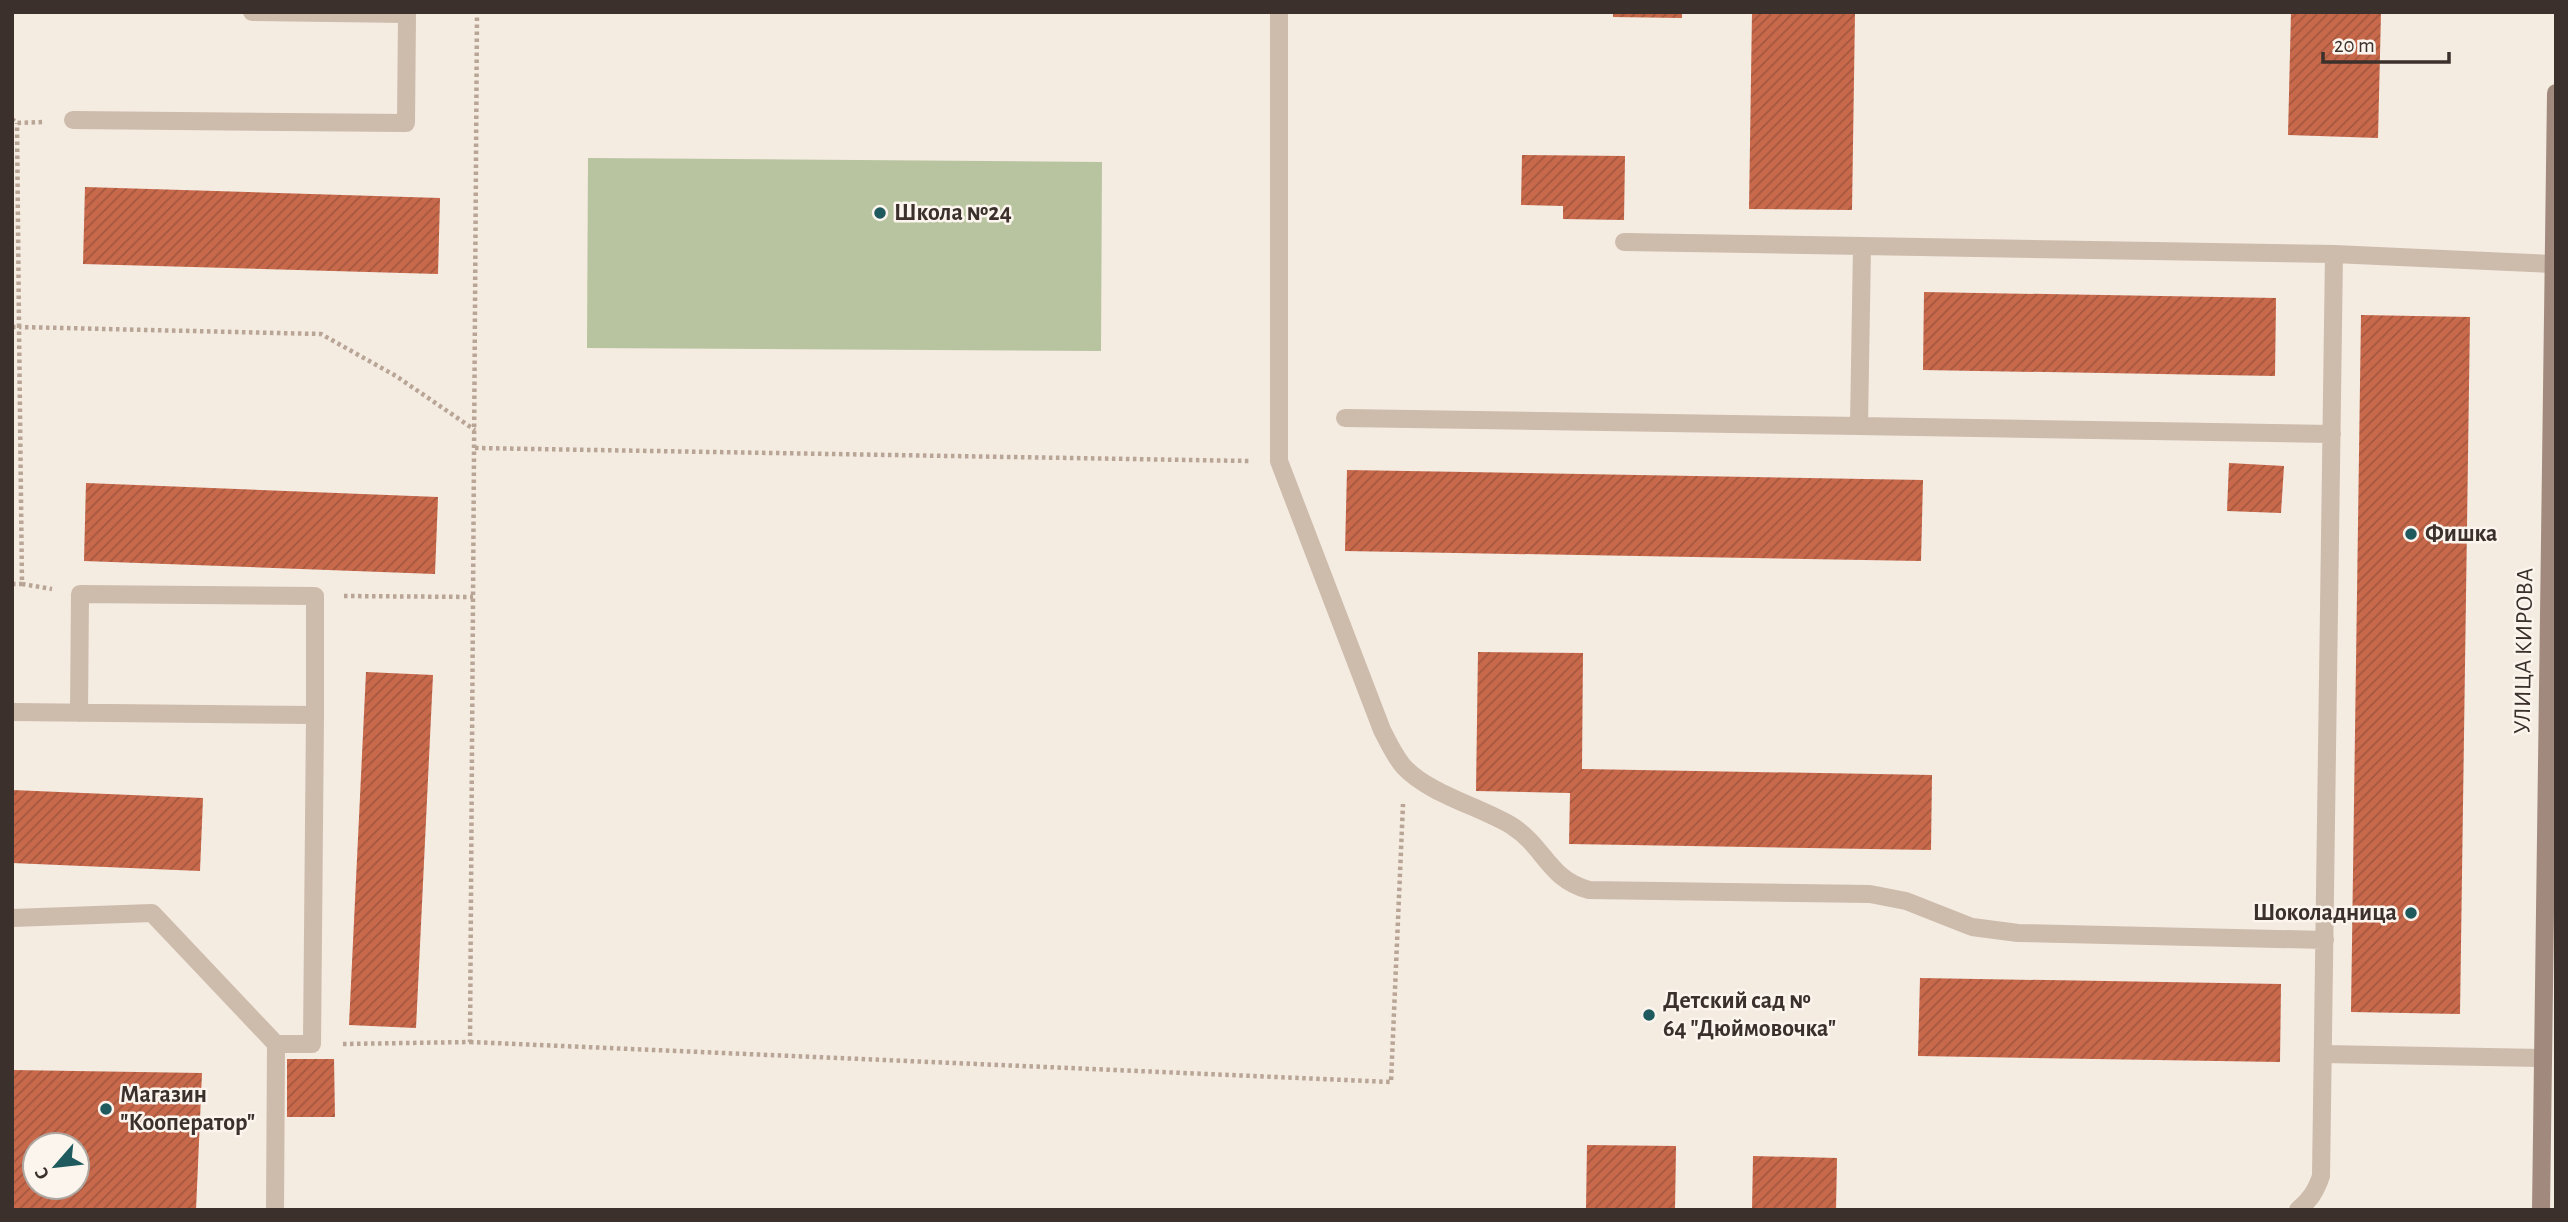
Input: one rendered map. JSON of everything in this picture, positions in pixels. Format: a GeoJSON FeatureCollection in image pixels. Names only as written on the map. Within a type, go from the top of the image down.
{"type":"FeatureCollection","features":[{"type":"Feature","properties":{"kind":"street","name":"УЛИЦА КИРОВА"},"geometry":{"type":"LineString","coordinates":[[2541,1210],[2556,93]]}},
{"type":"Feature","properties":{"kind":"lane"},"geometry":{"type":"LineString","coordinates":[[73,120],[406,123],[407,13],[252,12]]}},
{"type":"Feature","properties":{"kind":"lane"},"geometry":{"type":"LineString","coordinates":[[1279,12],[1279,461],[1382,730],[1404,767],[1444,793],[1512,827],[1535,846],[1556,873],[1566,881],[1590,890],[1870,894],[1906,901],[1972,927],[2018,933],[2325,940]]}},
{"type":"Feature","properties":{"kind":"lane"},"geometry":{"type":"LineString","coordinates":[[1624,242],[2334,254],[2553,264]]}},
{"type":"Feature","properties":{"kind":"lane"},"geometry":{"type":"LineString","coordinates":[[1859,426],[1862,246]]}},
{"type":"Feature","properties":{"kind":"lane"},"geometry":{"type":"LineString","coordinates":[[2298,1210],[2315,1192],[2320,1176],[2334,254]]}},
{"type":"Feature","properties":{"kind":"lane"},"geometry":{"type":"LineString","coordinates":[[1345,418],[2332,434]]}},
{"type":"Feature","properties":{"kind":"lane"},"geometry":{"type":"LineString","coordinates":[[79,713],[80,594],[315,596],[312,1044],[276,1044]]}},
{"type":"Feature","properties":{"kind":"lane"},"geometry":{"type":"LineString","coordinates":[[12,712],[315,715]]}},
{"type":"Feature","properties":{"kind":"lane"},"geometry":{"type":"LineString","coordinates":[[12,918],[152,912],[276,1044],[275,1210]]}},
{"type":"Feature","properties":{"kind":"lane"},"geometry":{"type":"LineString","coordinates":[[2323,1054],[2543,1058]]}},
{"type":"Feature","properties":{"kind":"path"},"geometry":{"type":"LineString","coordinates":[[470,1042],[478,12]]}},
{"type":"Feature","properties":{"kind":"path"},"geometry":{"type":"LineString","coordinates":[[12,584],[22,584],[17,123]]}},
{"type":"Feature","properties":{"kind":"path"},"geometry":{"type":"LineString","coordinates":[[12,327],[321,334],[396,376],[475,430]]}},
{"type":"Feature","properties":{"kind":"path"},"geometry":{"type":"LineString","coordinates":[[474,448],[1279,461]]}},
{"type":"Feature","properties":{"kind":"path"},"geometry":{"type":"LineString","coordinates":[[315,596],[473,597]]}},
{"type":"Feature","properties":{"kind":"path"},"geometry":{"type":"LineString","coordinates":[[312,1044],[470,1042],[1391,1082],[1404,767]]}},
{"type":"Feature","properties":{"kind":"green space"},"geometry":{"type":"Polygon","coordinates":[[[588,158],[1102,162],[1101,351],[587,348],[588,158]]]}},
{"type":"Feature","properties":{"kind":"building"},"geometry":{"type":"Polygon","coordinates":[[[1613,12],[1682,12],[1682,18],[1613,17],[1613,12]]]}},
{"type":"Feature","properties":{"kind":"building"},"geometry":{"type":"Polygon","coordinates":[[[1752,12],[1855,12],[1852,210],[1749,209],[1752,12]]]}},
{"type":"Feature","properties":{"kind":"building"},"geometry":{"type":"Polygon","coordinates":[[[2291,12],[2381,12],[2378,138],[2288,135],[2291,12]]]}},
{"type":"Feature","properties":{"kind":"building"},"geometry":{"type":"Polygon","coordinates":[[[1522,155],[1625,156],[1624,220],[1563,219],[1563,206],[1521,205],[1522,155]]]}},
{"type":"Feature","properties":{"kind":"building"},"geometry":{"type":"Polygon","coordinates":[[[85,187],[440,198],[438,274],[83,264],[85,187]]]}},
{"type":"Feature","properties":{"kind":"building"},"geometry":{"type":"Polygon","coordinates":[[[1924,292],[2276,298],[2275,376],[1923,370],[1924,292]]]}},
{"type":"Feature","properties":{"kind":"building"},"geometry":{"type":"Polygon","coordinates":[[[2361,315],[2470,317],[2460,1014],[2351,1012],[2361,315]]]}},
{"type":"Feature","properties":{"kind":"building"},"geometry":{"type":"Polygon","coordinates":[[[2229,463],[2284,466],[2281,513],[2227,511],[2229,463]]]}},
{"type":"Feature","properties":{"kind":"building"},"geometry":{"type":"Polygon","coordinates":[[[1347,470],[1923,480],[1921,561],[1345,551],[1347,470]]]}},
{"type":"Feature","properties":{"kind":"building"},"geometry":{"type":"Polygon","coordinates":[[[86,483],[438,497],[435,574],[84,561],[86,483]]]}},
{"type":"Feature","properties":{"kind":"building"},"geometry":{"type":"Polygon","coordinates":[[[1478,652],[1583,653],[1582,769],[1932,775],[1931,850],[1569,844],[1570,793],[1476,791],[1478,652]]]}},
{"type":"Feature","properties":{"kind":"building"},"geometry":{"type":"Polygon","coordinates":[[[366,672],[433,675],[416,1028],[349,1025],[366,672]]]}},
{"type":"Feature","properties":{"kind":"building"},"geometry":{"type":"Polygon","coordinates":[[[12,790],[203,798],[200,871],[12,863],[12,790]]]}},
{"type":"Feature","properties":{"kind":"building"},"geometry":{"type":"Polygon","coordinates":[[[1920,978],[2281,984],[2280,1062],[1918,1056],[1920,978]]]}},
{"type":"Feature","properties":{"kind":"building"},"geometry":{"type":"Polygon","coordinates":[[[287,1059],[334,1059],[335,1117],[287,1117],[287,1059]]]}},
{"type":"Feature","properties":{"kind":"building","name":"Магазин \"Кооператор\""},"geometry":{"type":"Polygon","coordinates":[[[12,1070],[202,1073],[196,1210],[12,1210],[12,1070]]]}},
{"type":"Feature","properties":{"kind":"building"},"geometry":{"type":"Polygon","coordinates":[[[1587,1145],[1676,1146],[1675,1210],[1586,1210],[1587,1145]]]}},
{"type":"Feature","properties":{"kind":"building"},"geometry":{"type":"Polygon","coordinates":[[[1753,1156],[1837,1158],[1836,1210],[1752,1210],[1753,1156]]]}},
{"type":"Feature","properties":{"kind":"place","name":"Школа №24"},"geometry":{"type":"Point","coordinates":[880,213]}},
{"type":"Feature","properties":{"kind":"place","name":"Фишка"},"geometry":{"type":"Point","coordinates":[2411,534]}},
{"type":"Feature","properties":{"kind":"place","name":"Шоколадница"},"geometry":{"type":"Point","coordinates":[2411,913]}},
{"type":"Feature","properties":{"kind":"place","name":"Детский сад № 64 \"Дюймовочка\""},"geometry":{"type":"Point","coordinates":[1649,1015]}},
{"type":"Feature","properties":{"kind":"place","name":"Магазин \"Кооператор\""},"geometry":{"type":"Point","coordinates":[106,1109]}}]}
